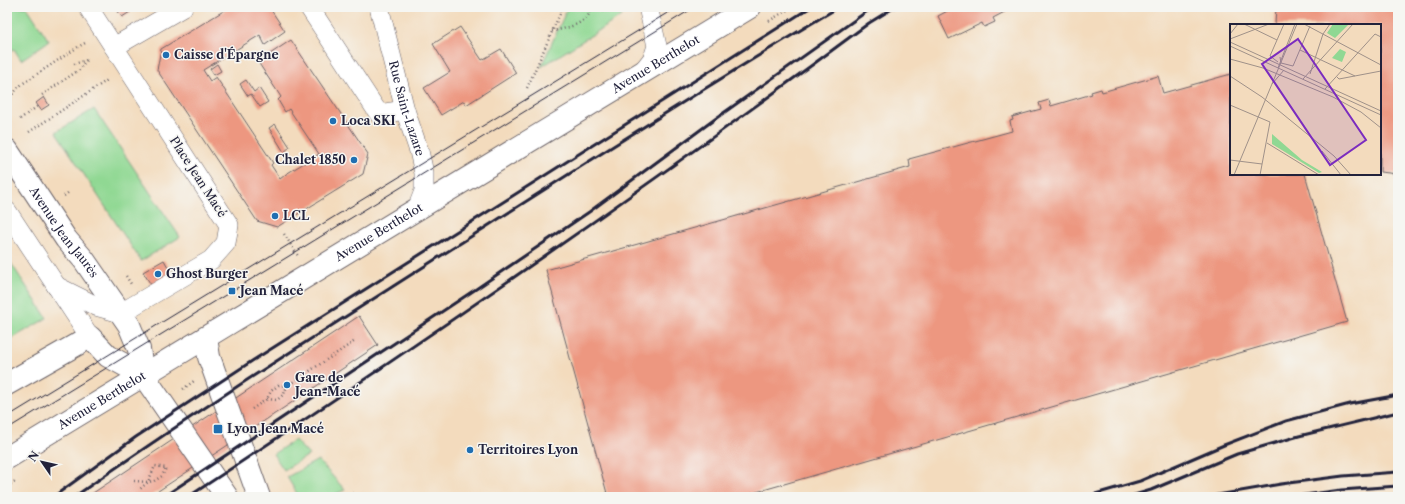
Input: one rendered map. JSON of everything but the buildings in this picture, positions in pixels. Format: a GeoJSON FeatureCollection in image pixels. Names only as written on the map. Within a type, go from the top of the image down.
{"type":"FeatureCollection","features":[{"type":"Feature","properties":{"kind":"main road","name":"Avenue Berthelot"},"geometry":{"type":"LineString","coordinates":[[7,458],[750,7]]}},
{"type":"Feature","properties":{"kind":"main road","name":"Avenue Jean Jaurès"},"geometry":{"type":"LineString","coordinates":[[7,150],[66,238],[84,260],[129,325],[139,349],[143,375],[227,497]]}},
{"type":"Feature","properties":{"kind":"main road","name":"Avenue Jean Jaurès"},"geometry":{"type":"LineString","coordinates":[[90,337],[108,356],[143,375]]}},
{"type":"Feature","properties":{"kind":"main road"},"geometry":{"type":"LineString","coordinates":[[7,384],[90,337]]}},
{"type":"Feature","properties":{"kind":"main road"},"geometry":{"type":"LineString","coordinates":[[206,338],[209,357],[259,497]]}},
{"type":"Feature","properties":{"kind":"street","name":"Place Jean Macé"},"geometry":{"type":"LineString","coordinates":[[88,7],[228,225],[226,244],[211,260],[121,313]]}},
{"type":"Feature","properties":{"kind":"street"},"geometry":{"type":"LineString","coordinates":[[114,47],[183,7]]}},
{"type":"Feature","properties":{"kind":"street"},"geometry":{"type":"LineString","coordinates":[[309,7],[379,114],[405,110]]}},
{"type":"Feature","properties":{"kind":"street","name":"Rue Saint-Lazare"},"geometry":{"type":"LineString","coordinates":[[379,7],[405,110],[419,151],[424,173],[424,191],[417,209]]}},
{"type":"Feature","properties":{"kind":"street"},"geometry":{"type":"LineString","coordinates":[[641,73],[653,58],[657,46],[648,7]]}},
{"type":"Feature","properties":{"kind":"street","name":"Avenue Jean Jaurès"},"geometry":{"type":"LineString","coordinates":[[7,211],[90,337]]}},
{"type":"Feature","properties":{"kind":"street"},"geometry":{"type":"LineString","coordinates":[[56,286],[96,306],[121,313]]}},
{"type":"Feature","properties":{"kind":"path"},"geometry":{"type":"LineString","coordinates":[[527,88],[563,7]]}},
{"type":"Feature","properties":{"kind":"path"},"geometry":{"type":"LineString","coordinates":[[552,31],[573,26],[582,21],[588,16],[591,8],[604,10],[610,7]]}},
{"type":"Feature","properties":{"kind":"path"},"geometry":{"type":"LineString","coordinates":[[7,100],[22,84],[78,47],[92,40]]}},
{"type":"Feature","properties":{"kind":"path"},"geometry":{"type":"LineString","coordinates":[[42,95],[79,70],[87,59],[74,64]]}},
{"type":"Feature","properties":{"kind":"path"},"geometry":{"type":"LineString","coordinates":[[29,132],[115,76]]}},
{"type":"Feature","properties":{"kind":"path"},"geometry":{"type":"LineString","coordinates":[[20,119],[38,106]]}},
{"type":"Feature","properties":{"kind":"path"},"geometry":{"type":"LineString","coordinates":[[284,234],[301,260]]}},
{"type":"Feature","properties":{"kind":"path"},"geometry":{"type":"LineString","coordinates":[[267,399],[277,400],[284,394],[287,386],[355,342]]}},
{"type":"Feature","properties":{"kind":"path"},"geometry":{"type":"LineString","coordinates":[[252,409],[267,399],[271,391],[279,385],[287,386]]}},
{"type":"Feature","properties":{"kind":"path"},"geometry":{"type":"LineString","coordinates":[[134,481],[148,482],[154,481],[162,476],[166,468],[155,466],[148,482],[140,489]]}},
{"type":"Feature","properties":{"kind":"path"},"geometry":{"type":"LineString","coordinates":[[346,497],[356,492]]}},
{"type":"Feature","properties":{"kind":"green space"},"geometry":{"type":"Polygon","coordinates":[[[7,7],[27,7],[49,41],[21,60],[14,49],[7,53],[7,7]]]}},
{"type":"Feature","properties":{"kind":"green space"},"geometry":{"type":"Polygon","coordinates":[[[568,7],[620,7],[622,16],[541,67],[568,7]]]}},
{"type":"Feature","properties":{"kind":"green space"},"geometry":{"type":"Polygon","coordinates":[[[94,109],[180,237],[141,261],[56,132],[94,109]]]}},
{"type":"Feature","properties":{"kind":"green space"},"geometry":{"type":"Polygon","coordinates":[[[7,257],[47,318],[8,341],[7,339],[7,257]]]}},
{"type":"Feature","properties":{"kind":"green space"},"geometry":{"type":"Polygon","coordinates":[[[295,440],[309,455],[284,470],[273,454],[295,440]]]}},
{"type":"Feature","properties":{"kind":"green space"},"geometry":{"type":"Polygon","coordinates":[[[318,460],[345,490],[329,497],[299,497],[287,477],[318,460]]]}},
{"type":"Feature","properties":{"kind":"tram line"},"geometry":{"type":"LineString","coordinates":[[7,417],[677,7]]}},
{"type":"Feature","properties":{"kind":"tram line"},"geometry":{"type":"LineString","coordinates":[[7,429],[695,7]]}},
{"type":"Feature","properties":{"kind":"railway"},"geometry":{"type":"LineString","coordinates":[[53,497],[136,437],[252,361],[811,7]]}},
{"type":"Feature","properties":{"kind":"railway"},"geometry":{"type":"LineString","coordinates":[[74,497],[206,407],[339,321],[632,134],[839,7]]}},
{"type":"Feature","properties":{"kind":"railway"},"geometry":{"type":"LineString","coordinates":[[163,497],[589,212],[715,119],[873,7]]}},
{"type":"Feature","properties":{"kind":"railway"},"geometry":{"type":"LineString","coordinates":[[188,497],[361,382],[532,265],[785,85],[869,23],[895,7]]}},
{"type":"Feature","properties":{"kind":"railway"},"geometry":{"type":"LineString","coordinates":[[1085,497],[1140,481],[1224,445],[1286,421],[1350,404],[1398,395]]}},
{"type":"Feature","properties":{"kind":"railway"},"geometry":{"type":"LineString","coordinates":[[1128,497],[1151,490],[1237,454],[1299,436],[1398,412]]}},
{"type":"Feature","properties":{"kind":"railway"},"geometry":{"type":"LineString","coordinates":[[1206,497],[1281,484],[1343,476],[1398,472]]}},
{"type":"Feature","properties":{"kind":"railway"},"geometry":{"type":"LineString","coordinates":[[1290,497],[1341,490],[1398,486]]}},
{"type":"Feature","properties":{"kind":"place","name":"Caisse d'Épargne"},"geometry":{"type":"Point","coordinates":[166,55]}},
{"type":"Feature","properties":{"kind":"place","name":"Loca SKI"},"geometry":{"type":"Point","coordinates":[333,121]}},
{"type":"Feature","properties":{"kind":"place","name":"Chalet 1850"},"geometry":{"type":"Point","coordinates":[354,160]}},
{"type":"Feature","properties":{"kind":"place","name":"LCL"},"geometry":{"type":"Point","coordinates":[275,216]}},
{"type":"Feature","properties":{"kind":"place","name":"Ghost Burger"},"geometry":{"type":"Point","coordinates":[158,274]}},
{"type":"Feature","properties":{"kind":"place","name":"Jean Macé"},"geometry":{"type":"Point","coordinates":[232,291]}},
{"type":"Feature","properties":{"kind":"place","name":"Gare de Jean-Macé"},"geometry":{"type":"Point","coordinates":[287,385]}},
{"type":"Feature","properties":{"kind":"place","name":"Lyon Jean Macé"},"geometry":{"type":"Point","coordinates":[218,429]}},
{"type":"Feature","properties":{"kind":"place","name":"Territoires Lyon"},"geometry":{"type":"Point","coordinates":[470,450]}}]}
